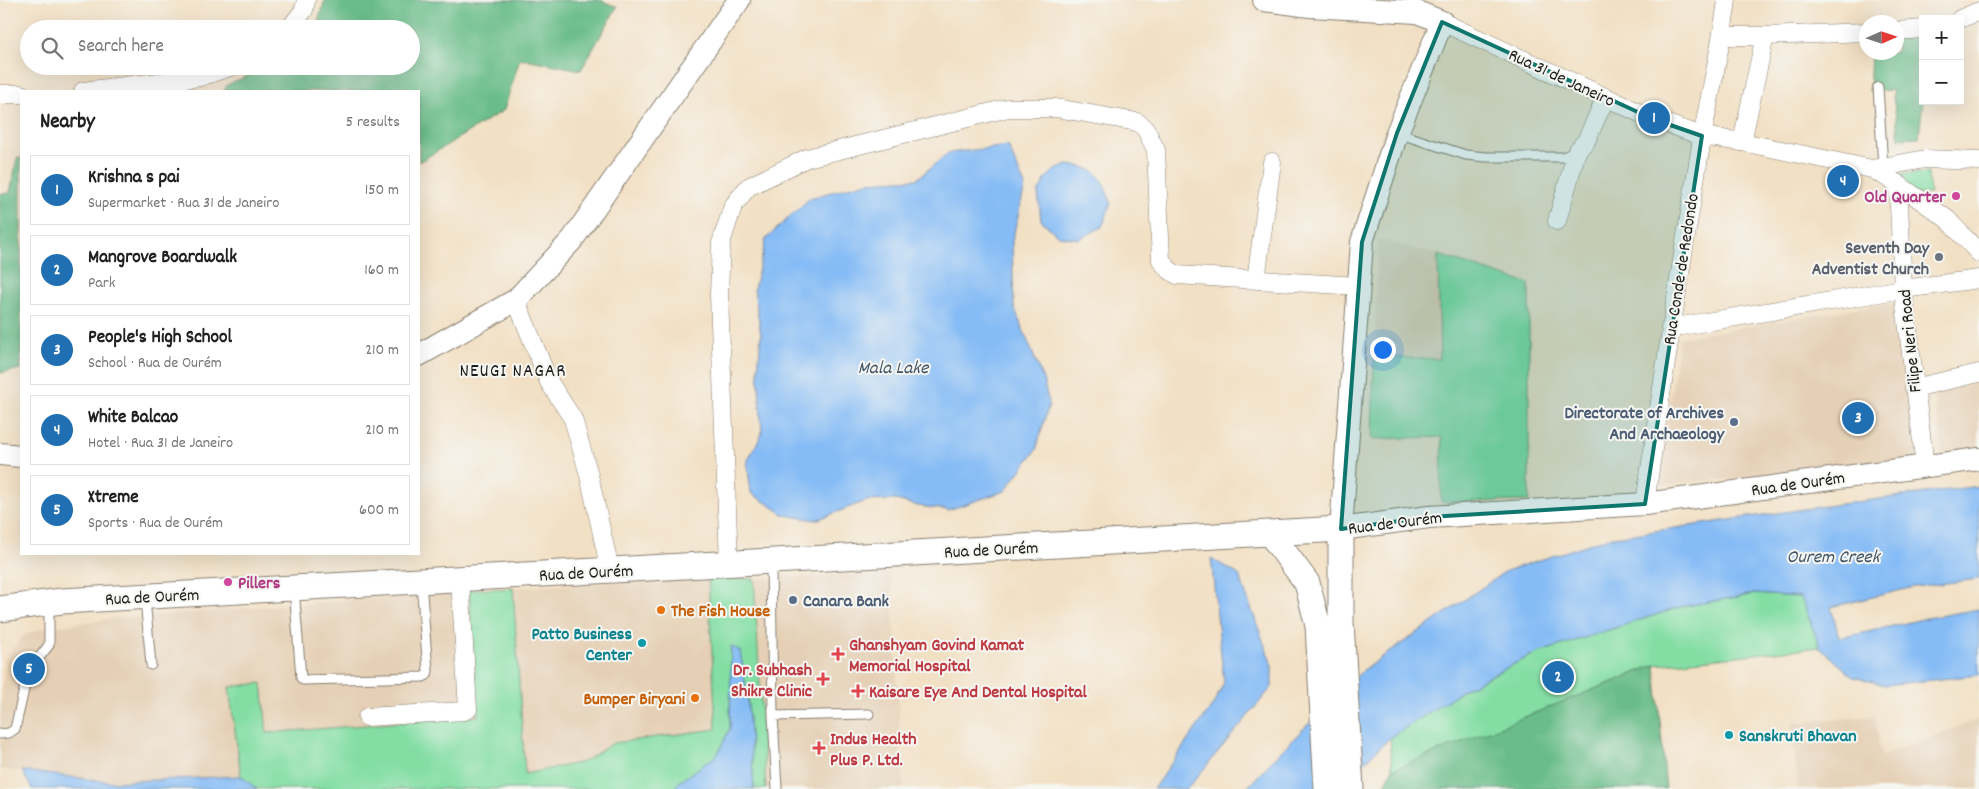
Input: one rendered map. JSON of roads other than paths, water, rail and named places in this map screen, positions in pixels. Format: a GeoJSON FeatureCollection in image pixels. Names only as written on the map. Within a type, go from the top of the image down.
{"type":"FeatureCollection","features":[{"type":"Feature","properties":{"kind":"main road","name":"Rua de Ourém"},"geometry":{"type":"LineString","coordinates":[[0,609],[62,601],[144,596],[1341,529]]}},
{"type":"Feature","properties":{"kind":"main road"},"geometry":{"type":"LineString","coordinates":[[1327,789],[1329,625],[1341,529]]}},
{"type":"Feature","properties":{"kind":"main road"},"geometry":{"type":"LineString","coordinates":[[1270,533],[1307,583],[1329,625],[1351,789]]}},
{"type":"Feature","properties":{"kind":"street"},"geometry":{"type":"LineString","coordinates":[[296,20],[304,10],[306,0]]}},
{"type":"Feature","properties":{"kind":"street"},"geometry":{"type":"LineString","coordinates":[[420,354],[516,300],[572,240],[739,0]]}},
{"type":"Feature","properties":{"kind":"street","name":"Rua 31 de Janeiro"},"geometry":{"type":"LineString","coordinates":[[1264,0],[1417,12],[1653,118],[1702,136],[1877,168],[1947,219],[1979,253]]}},
{"type":"Feature","properties":{"kind":"street","name":"Rua Conde de Redondo"},"geometry":{"type":"LineString","coordinates":[[1645,504],[1670,328],[1702,136],[1723,36],[1727,0]]}},
{"type":"Feature","properties":{"kind":"street"},"geometry":{"type":"LineString","coordinates":[[1964,17],[1979,11]]}},
{"type":"Feature","properties":{"kind":"street"},"geometry":{"type":"LineString","coordinates":[[1341,529],[1362,242],[1397,133],[1442,22]]}},
{"type":"Feature","properties":{"kind":"street"},"geometry":{"type":"LineString","coordinates":[[1904,30],[1919,29]]}},
{"type":"Feature","properties":{"kind":"street"},"geometry":{"type":"LineString","coordinates":[[1723,36],[1859,32]]}},
{"type":"Feature","properties":{"kind":"street"},"geometry":{"type":"LineString","coordinates":[[1742,142],[1765,36]]}},
{"type":"Feature","properties":{"kind":"street"},"geometry":{"type":"LineString","coordinates":[[91,90],[206,75]]}},
{"type":"Feature","properties":{"kind":"street"},"geometry":{"type":"LineString","coordinates":[[0,94],[20,94]]}},
{"type":"Feature","properties":{"kind":"street"},"geometry":{"type":"LineString","coordinates":[[1557,221],[1577,151],[1586,141],[1606,97]]}},
{"type":"Feature","properties":{"kind":"street"},"geometry":{"type":"LineString","coordinates":[[729,564],[719,295],[721,243],[733,206],[748,187],[807,158],[1008,108],[1056,108],[1137,122],[1145,128],[1156,150],[1160,260],[1168,269],[1177,275],[1358,286]]}},
{"type":"Feature","properties":{"kind":"street"},"geometry":{"type":"LineString","coordinates":[[1877,168],[1926,160],[1979,161]]}},
{"type":"Feature","properties":{"kind":"street"},"geometry":{"type":"LineString","coordinates":[[1256,280],[1272,162]]}},
{"type":"Feature","properties":{"kind":"street","name":"Filipe Neri Road"},"geometry":{"type":"LineString","coordinates":[[1898,184],[1903,288],[1925,466]]}},
{"type":"Feature","properties":{"kind":"street"},"geometry":{"type":"LineString","coordinates":[[1670,328],[1903,288],[1979,279]]}},
{"type":"Feature","properties":{"kind":"street"},"geometry":{"type":"LineString","coordinates":[[516,300],[550,382],[573,419],[589,475],[610,570]]}},
{"type":"Feature","properties":{"kind":"street"},"geometry":{"type":"LineString","coordinates":[[1914,388],[1979,373]]}},
{"type":"Feature","properties":{"kind":"street"},"geometry":{"type":"LineString","coordinates":[[0,454],[20,456]]}},
{"type":"Feature","properties":{"kind":"street","name":"Rua de Ourém"},"geometry":{"type":"LineString","coordinates":[[1341,529],[1429,517],[1645,504],[1979,459]]}},
{"type":"Feature","properties":{"kind":"street"},"geometry":{"type":"LineString","coordinates":[[367,718],[464,711],[468,709],[460,579]]}},
{"type":"Feature","properties":{"kind":"lane"},"geometry":{"type":"LineString","coordinates":[[1877,168],[1878,86]]}},
{"type":"Feature","properties":{"kind":"lane"},"geometry":{"type":"LineString","coordinates":[[1397,133],[1466,155],[1486,157],[1564,156],[1577,151]]}},
{"type":"Feature","properties":{"kind":"lane"},"geometry":{"type":"LineString","coordinates":[[771,561],[773,716],[778,789]]}},
{"type":"Feature","properties":{"kind":"lane"},"geometry":{"type":"LineString","coordinates":[[294,588],[301,678],[303,680],[423,677],[428,672],[421,581]]}},
{"type":"Feature","properties":{"kind":"lane"},"geometry":{"type":"LineString","coordinates":[[144,596],[151,665]]}},
{"type":"Feature","properties":{"kind":"lane"},"geometry":{"type":"LineString","coordinates":[[0,734],[9,733],[15,729],[28,672],[49,645],[49,603]]}},
{"type":"Feature","properties":{"kind":"lane"},"geometry":{"type":"LineString","coordinates":[[773,716],[869,714]]}},
{"type":"Feature","properties":{"kind":"water","name":"Mala Lake"},"geometry":{"type":"Polygon","coordinates":[[[1008,146],[1025,186],[1012,241],[1014,307],[1043,379],[1049,404],[1036,450],[1005,491],[948,510],[918,506],[896,500],[866,501],[816,520],[785,515],[751,493],[747,462],[762,434],[758,369],[761,335],[754,289],[766,239],[810,198],[867,182],[917,179],[948,153],[1008,146]]]}},
{"type":"Feature","properties":{"kind":"water"},"geometry":{"type":"Polygon","coordinates":[[[1067,165],[1086,168],[1097,175],[1111,203],[1102,227],[1079,239],[1058,236],[1041,220],[1038,193],[1046,178],[1055,170],[1067,165]]]}},
{"type":"Feature","properties":{"kind":"water","name":"Ourem Creek"},"geometry":{"type":"Polygon","coordinates":[[[1979,486],[1979,579],[1914,587],[1831,607],[1839,637],[1979,609],[1979,675],[1885,685],[1853,677],[1820,647],[1801,597],[1754,594],[1680,607],[1534,654],[1466,688],[1390,738],[1335,789],[1246,789],[1282,750],[1362,671],[1506,571],[1607,538],[1979,486]]]}},
{"type":"Feature","properties":{"kind":"water"},"geometry":{"type":"Polygon","coordinates":[[[1211,558],[1239,575],[1272,665],[1272,687],[1187,789],[1153,789],[1213,705],[1224,683],[1211,558]]]}},
{"type":"Feature","properties":{"kind":"water"},"geometry":{"type":"Polygon","coordinates":[[[731,646],[740,651],[747,693],[754,789],[674,789],[679,782],[717,755],[730,729],[731,646]]]}},
{"type":"Feature","properties":{"kind":"water"},"geometry":{"type":"Polygon","coordinates":[[[22,771],[111,782],[241,776],[257,789],[32,789],[22,771]]]}},
{"type":"Feature","properties":{"kind":"place","name":"Krishna s pai"},"geometry":{"type":"Point","coordinates":[1654,118]}},
{"type":"Feature","properties":{"kind":"place","name":"White Balcao"},"geometry":{"type":"Point","coordinates":[1843,181]}},
{"type":"Feature","properties":{"kind":"place","name":"Old Quarter"},"geometry":{"type":"Point","coordinates":[1956,196]}},
{"type":"Feature","properties":{"kind":"place","name":"Seventh Day Adventist Church"},"geometry":{"type":"Point","coordinates":[1939,257]}},
{"type":"Feature","properties":{"kind":"place","name":"People's High School"},"geometry":{"type":"Point","coordinates":[1858,418]}},
{"type":"Feature","properties":{"kind":"place","name":"Directorate of Archives And Archaeology"},"geometry":{"type":"Point","coordinates":[1734,422]}},
{"type":"Feature","properties":{"kind":"place","name":"Pillers"},"geometry":{"type":"Point","coordinates":[228,582]}},
{"type":"Feature","properties":{"kind":"place","name":"Canara Bank"},"geometry":{"type":"Point","coordinates":[793,600]}},
{"type":"Feature","properties":{"kind":"place","name":"The Fish House"},"geometry":{"type":"Point","coordinates":[661,610]}},
{"type":"Feature","properties":{"kind":"place","name":"Patto Business Center"},"geometry":{"type":"Point","coordinates":[642,643]}},
{"type":"Feature","properties":{"kind":"place","name":"Ghanshyam Govind Kamat Memorial Hospital"},"geometry":{"type":"Point","coordinates":[838,654]}},
{"type":"Feature","properties":{"kind":"place","name":"Xtreme"},"geometry":{"type":"Point","coordinates":[29,669]}},
{"type":"Feature","properties":{"kind":"place","name":"Mangrove Boardwalk"},"geometry":{"type":"Point","coordinates":[1558,677]}},
{"type":"Feature","properties":{"kind":"place","name":"Dr. Subhash Shikre Clinic"},"geometry":{"type":"Point","coordinates":[823,679]}},
{"type":"Feature","properties":{"kind":"place","name":"Kaisare Eye And Dental Hospital"},"geometry":{"type":"Point","coordinates":[858,691]}},
{"type":"Feature","properties":{"kind":"place","name":"Bumper Biryani"},"geometry":{"type":"Point","coordinates":[695,698]}},
{"type":"Feature","properties":{"kind":"place","name":"Sanskruti Bhavan"},"geometry":{"type":"Point","coordinates":[1729,735]}},
{"type":"Feature","properties":{"kind":"place","name":"Indus Health Plus P. Ltd."},"geometry":{"type":"Point","coordinates":[819,748]}},
{"type":"Feature","properties":{"kind":"district","name":"NEUGI NAGAR"},"geometry":{"type":"Point","coordinates":[513,369]}}]}
